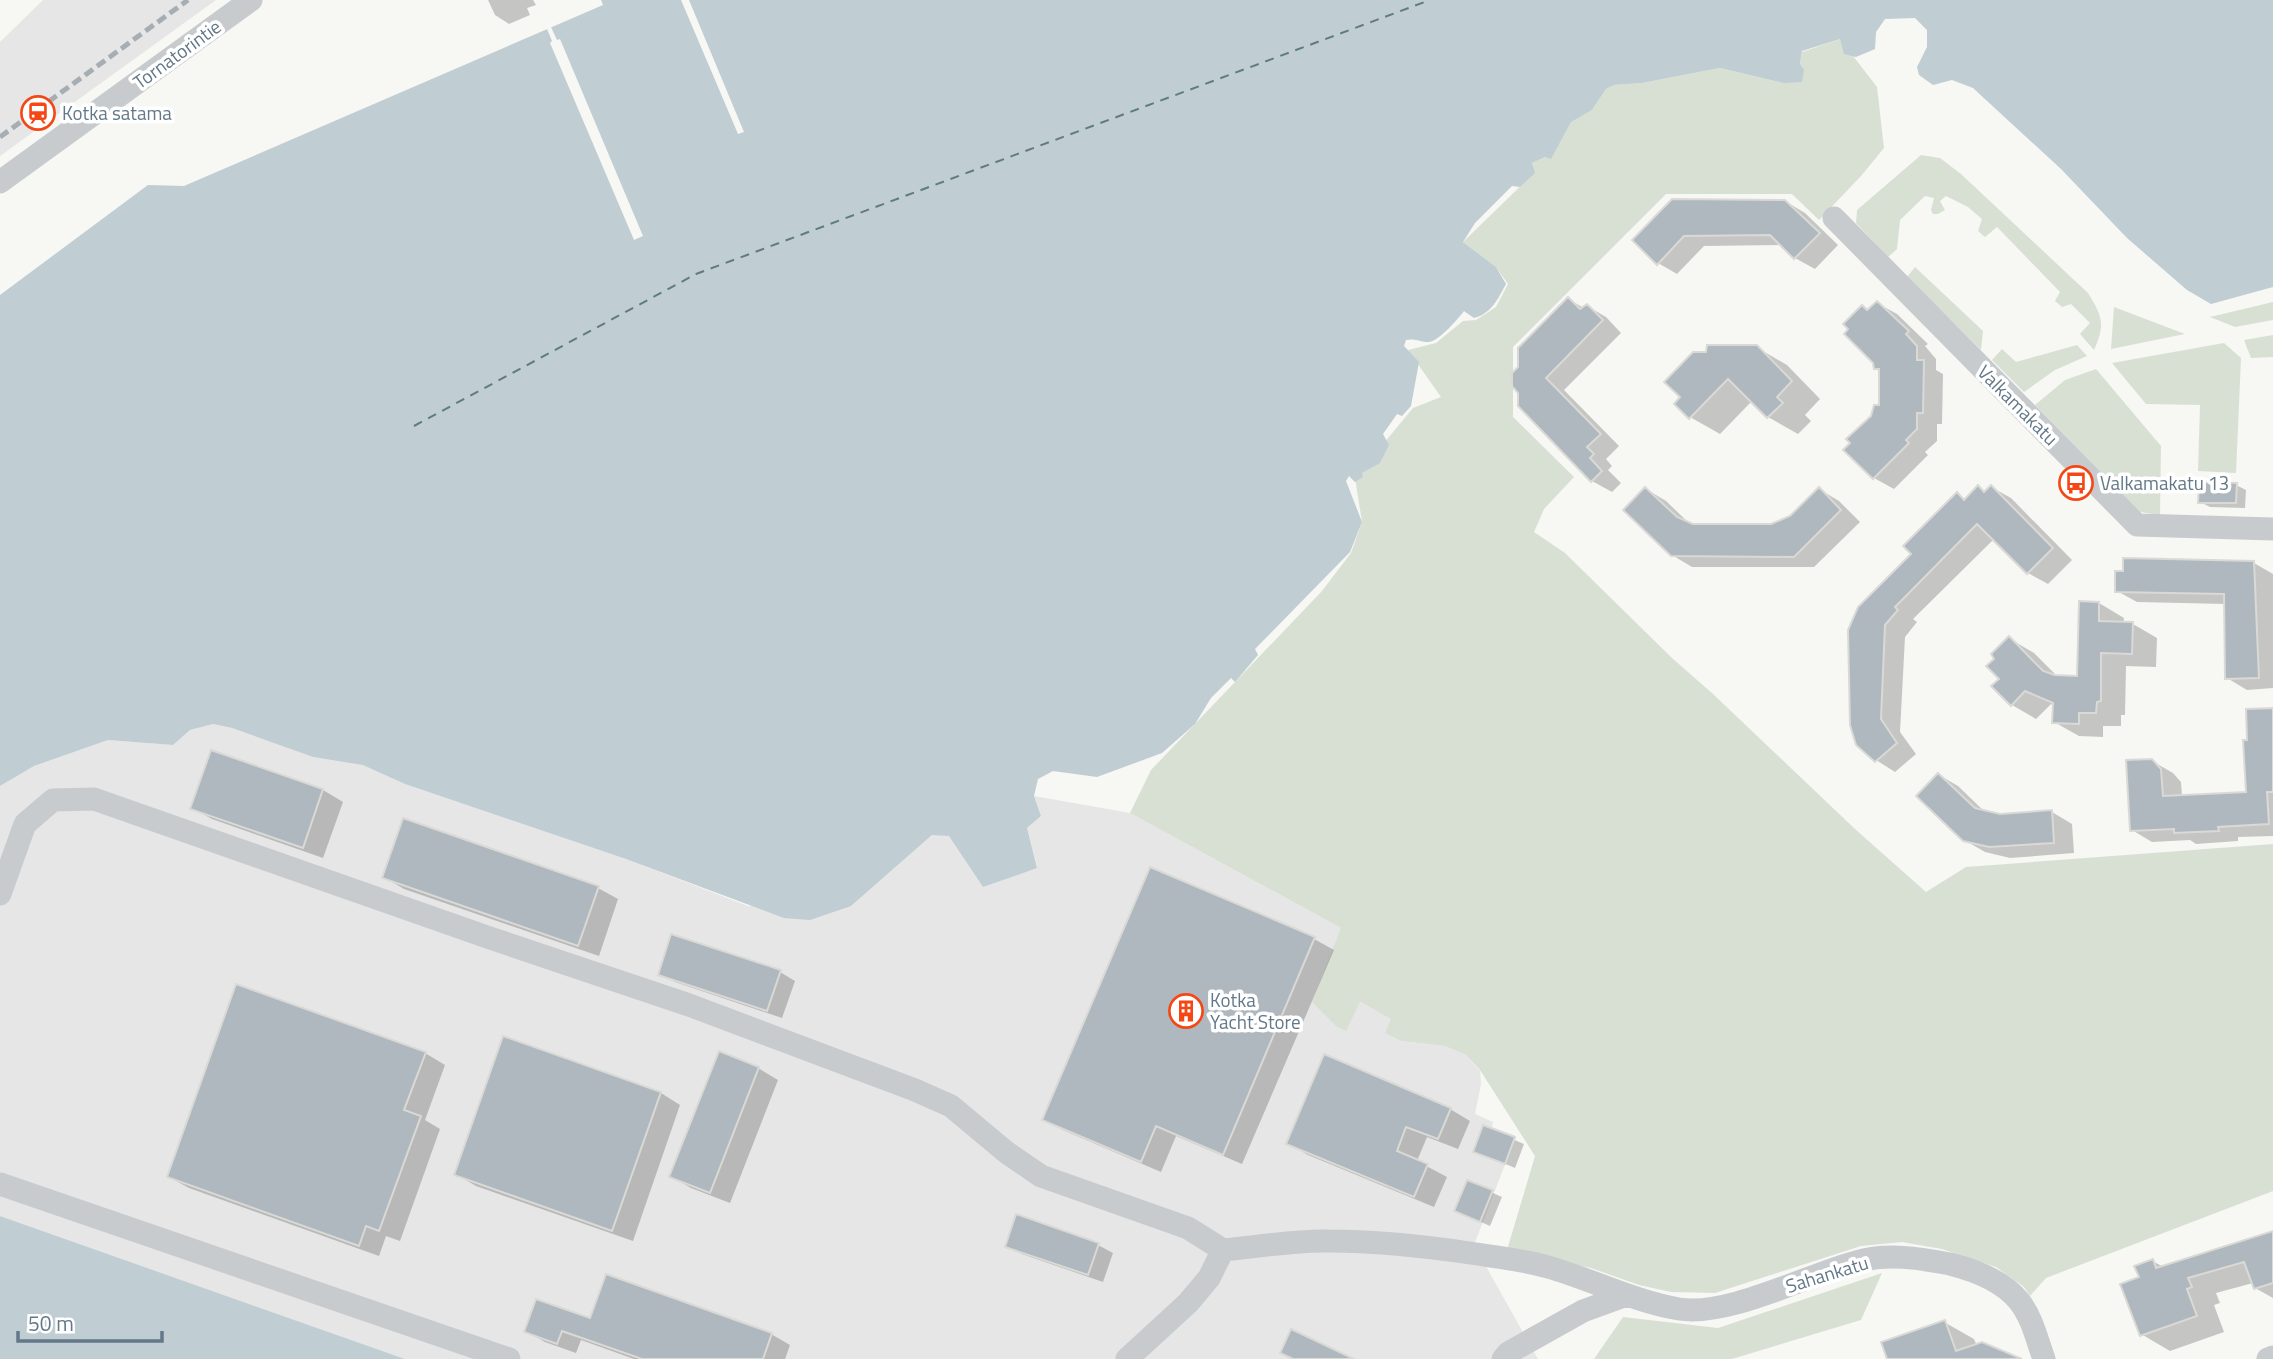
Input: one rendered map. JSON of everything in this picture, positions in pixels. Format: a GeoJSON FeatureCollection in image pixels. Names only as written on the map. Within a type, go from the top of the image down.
{"type":"FeatureCollection","features":[{"type":"Feature","properties":{"kind":"street","name":"Tornatorintie"},"geometry":{"type":"LineString","coordinates":[[0,182],[251,0]]}},
{"type":"Feature","properties":{"kind":"street","name":"Valkamakatu"},"geometry":{"type":"LineString","coordinates":[[1834,218],[2137,525],[2273,530]]}},
{"type":"Feature","properties":{"kind":"street"},"geometry":{"type":"LineString","coordinates":[[0,894],[25,824],[53,800],[94,799],[689,1005],[915,1090],[951,1107],[1006,1152],[1041,1176],[1188,1228],[1223,1250],[1209,1278],[1188,1303],[1127,1359]]}},
{"type":"Feature","properties":{"kind":"street"},"geometry":{"type":"LineString","coordinates":[[0,1184],[509,1359]]}},
{"type":"Feature","properties":{"kind":"street","name":"Sahankatu"},"geometry":{"type":"LineString","coordinates":[[1223,1250],[1327,1240],[1412,1245],[1548,1267],[1624,1296],[1680,1309],[1705,1310],[1730,1305],[1858,1261],[1889,1257],[1920,1258],[1976,1272],[2019,1300],[2031,1321],[2044,1359]]}},
{"type":"Feature","properties":{"kind":"street"},"geometry":{"type":"LineString","coordinates":[[1503,1359],[1508,1353],[1583,1311],[1624,1296]]}},
{"type":"Feature","properties":{"kind":"street"},"geometry":{"type":"LineString","coordinates":[[2268,1359],[2273,1357]]}},
{"type":"Feature","properties":{"kind":"shaded area"},"geometry":{"type":"Polygon","coordinates":[[[43,0],[216,0],[0,156],[0,42],[43,0]]]}},
{"type":"Feature","properties":{"kind":"shaded area"},"geometry":{"type":"Polygon","coordinates":[[[601,0],[2273,0],[2273,287],[2211,304],[2187,290],[2127,238],[2061,169],[1973,88],[1952,80],[1933,85],[1919,75],[1917,67],[1927,47],[1927,30],[1915,18],[1885,19],[1876,32],[1875,49],[1856,57],[1844,54],[1840,39],[1802,51],[1802,82],[1783,83],[1720,68],[1642,83],[1614,85],[1606,89],[1592,110],[1571,122],[1551,159],[1545,157],[1532,163],[1535,173],[1520,187],[1512,186],[1475,223],[1463,242],[1496,267],[1506,284],[1493,305],[1474,318],[1464,311],[1433,341],[1406,340],[1404,346],[1419,362],[1411,406],[1402,416],[1397,414],[1383,434],[1389,445],[1380,463],[1362,473],[1363,477],[1355,482],[1349,476],[1346,481],[1362,522],[1350,552],[1255,649],[1258,655],[1235,682],[1231,678],[1211,698],[1195,724],[1162,753],[1097,777],[1053,771],[1038,779],[1034,796],[1041,816],[1027,828],[1037,868],[983,887],[949,836],[932,835],[851,906],[810,920],[784,918],[626,859],[405,784],[363,765],[313,757],[232,728],[213,724],[190,730],[173,745],[108,740],[34,766],[0,786],[0,295],[148,185],[184,186],[603,5],[601,0]]]}},
{"type":"Feature","properties":{"kind":"shaded area"},"geometry":{"type":"Polygon","coordinates":[[[1840,39],[1877,87],[1884,148],[1861,176],[1819,220],[1792,194],[1666,194],[1513,347],[1513,417],[1574,477],[1544,509],[1534,532],[1565,553],[1672,658],[1926,892],[1966,867],[2273,844],[2273,1191],[2046,1278],[2030,1296],[2024,1287],[1996,1267],[1942,1249],[1902,1242],[1861,1246],[1715,1293],[1671,1292],[1639,1285],[1591,1268],[1507,1250],[1535,1156],[1480,1070],[1466,1055],[1445,1046],[1401,1041],[1385,1033],[1391,1019],[1360,1002],[1346,1031],[1336,1026],[1312,1002],[1341,928],[1130,813],[1151,770],[1322,591],[1351,553],[1362,522],[1355,478],[1413,408],[1441,397],[1408,350],[1436,343],[1463,321],[1476,320],[1496,307],[1508,284],[1496,267],[1463,242],[1534,173],[1532,163],[1545,157],[1551,158],[1571,121],[1592,110],[1606,89],[1613,85],[1642,83],[1720,68],[1783,83],[1800,64],[1802,52],[1840,39]]]}},
{"type":"Feature","properties":{"kind":"shaded area"},"geometry":{"type":"Polygon","coordinates":[[[1921,155],[1940,158],[1961,174],[2088,293],[2101,320],[2094,350],[2080,334],[2090,323],[2071,304],[2062,307],[2055,301],[2060,292],[1997,227],[1985,237],[1978,231],[1982,219],[1968,207],[1946,196],[1940,201],[1945,210],[1933,214],[1931,210],[1934,198],[1925,196],[1900,220],[1897,249],[1888,257],[1856,223],[1857,210],[1921,155]]]}},
{"type":"Feature","properties":{"kind":"shaded area"},"geometry":{"type":"Polygon","coordinates":[[[1915,267],[1983,331],[1981,350],[1907,277],[1915,267]]]}},
{"type":"Feature","properties":{"kind":"shaded area"},"geometry":{"type":"Polygon","coordinates":[[[2273,302],[2273,320],[2235,327],[2210,317],[2273,302]]]}},
{"type":"Feature","properties":{"kind":"shaded area"},"geometry":{"type":"Polygon","coordinates":[[[2114,307],[2185,334],[2111,349],[2114,307]]]}},
{"type":"Feature","properties":{"kind":"shaded area"},"geometry":{"type":"Polygon","coordinates":[[[2273,335],[2273,357],[2251,358],[2244,340],[2273,335]]]}},
{"type":"Feature","properties":{"kind":"shaded area"},"geometry":{"type":"Polygon","coordinates":[[[2224,343],[2241,358],[2236,473],[2198,471],[2200,405],[2146,404],[2112,363],[2224,343]]]}},
{"type":"Feature","properties":{"kind":"shaded area"},"geometry":{"type":"Polygon","coordinates":[[[2077,345],[2087,356],[2055,370],[2024,392],[1992,360],[2002,349],[2016,362],[2077,345]]]}},
{"type":"Feature","properties":{"kind":"shaded area"},"geometry":{"type":"Polygon","coordinates":[[[2096,369],[2161,446],[2160,515],[2140,512],[2035,405],[2065,380],[2096,369]]]}},
{"type":"Feature","properties":{"kind":"shaded area"},"geometry":{"type":"Polygon","coordinates":[[[213,724],[232,728],[313,757],[363,764],[405,784],[626,859],[748,906],[851,906],[932,835],[949,835],[983,887],[1037,867],[1027,828],[1041,816],[1034,796],[1130,813],[1341,928],[1359,1002],[1392,1019],[1386,1033],[1401,1041],[1445,1046],[1466,1055],[1480,1071],[1481,1084],[1475,1114],[1493,1122],[1492,1127],[1516,1136],[1474,1245],[1538,1359],[405,1359],[0,1216],[0,786],[34,766],[108,740],[173,745],[190,730],[213,724]]]}},
{"type":"Feature","properties":{"kind":"shaded area"},"geometry":{"type":"Polygon","coordinates":[[[0,1216],[405,1359],[0,1359],[0,1216]]]}},
{"type":"Feature","properties":{"kind":"shaded area"},"geometry":{"type":"Polygon","coordinates":[[[1882,1273],[1861,1320],[1732,1359],[1594,1359],[1623,1317],[1718,1328],[1882,1273]]]}},
{"type":"Feature","properties":{"kind":"pier"},"geometry":{"type":"Polygon","coordinates":[[[681,0],[689,0],[744,132],[738,134],[681,0]]]}},
{"type":"Feature","properties":{"kind":"pier"},"geometry":{"type":"Polygon","coordinates":[[[551,27],[557,40],[560,39],[643,236],[634,240],[550,43],[552,41],[547,29],[551,27]]]}},
{"type":"Feature","properties":{"kind":"building"},"geometry":{"type":"Polygon","coordinates":[[[1672,199],[1785,200],[1820,233],[1794,259],[1770,235],[1684,236],[1657,265],[1632,240],[1672,199]]]}},
{"type":"Feature","properties":{"kind":"building"},"geometry":{"type":"Polygon","coordinates":[[[1568,297],[1580,309],[1587,304],[1603,320],[1546,378],[1601,434],[1587,447],[1594,454],[1590,458],[1602,471],[1591,482],[1518,406],[1518,393],[1512,386],[1512,373],[1518,367],[1518,348],[1568,297]]]}},
{"type":"Feature","properties":{"kind":"building"},"geometry":{"type":"Polygon","coordinates":[[[1877,301],[1909,331],[1906,334],[1917,346],[1917,360],[1924,360],[1923,413],[1917,413],[1917,429],[1906,440],[1909,443],[1873,479],[1843,450],[1850,443],[1846,439],[1871,416],[1874,405],[1879,405],[1879,369],[1874,369],[1873,363],[1844,334],[1848,329],[1843,324],[1862,305],[1867,310],[1877,301]]]}},
{"type":"Feature","properties":{"kind":"building"},"geometry":{"type":"Polygon","coordinates":[[[1707,345],[1757,345],[1792,381],[1777,397],[1783,403],[1767,418],[1728,379],[1689,419],[1674,404],[1680,397],[1664,382],[1693,352],[1706,352],[1707,345]]]}},
{"type":"Feature","properties":{"kind":"building"},"geometry":{"type":"Polygon","coordinates":[[[2199,482],[2237,483],[2236,503],[2198,503],[2199,482]]]}},
{"type":"Feature","properties":{"kind":"building"},"geometry":{"type":"Polygon","coordinates":[[[1978,485],[1984,492],[1991,485],[2053,548],[2027,574],[1977,524],[1895,607],[1898,610],[1885,625],[1881,719],[1897,743],[1875,762],[1856,745],[1850,725],[1848,630],[1858,607],[1911,554],[1903,546],[1957,492],[1964,500],[1978,485]]]}},
{"type":"Feature","properties":{"kind":"building"},"geometry":{"type":"Polygon","coordinates":[[[1645,487],[1677,517],[1693,524],[1771,524],[1790,516],[1819,487],[1841,510],[1794,557],[1671,556],[1623,510],[1645,487]]]}},
{"type":"Feature","properties":{"kind":"building"},"geometry":{"type":"Polygon","coordinates":[[[2123,558],[2254,561],[2259,678],[2225,679],[2224,594],[2115,592],[2115,571],[2123,571],[2123,558]]]}},
{"type":"Feature","properties":{"kind":"building"},"geometry":{"type":"Polygon","coordinates":[[[2079,601],[2099,602],[2099,621],[2133,622],[2132,654],[2101,653],[2101,701],[2097,702],[2096,713],[2079,713],[2079,724],[2052,723],[2053,703],[2025,691],[2011,706],[1991,686],[1999,679],[1986,666],[1994,659],[1991,654],[2009,636],[2043,671],[2055,675],[2077,676],[2079,601]]]}},
{"type":"Feature","properties":{"kind":"building"},"geometry":{"type":"Polygon","coordinates":[[[2273,708],[2273,792],[2267,792],[2269,824],[2218,827],[2219,831],[2130,831],[2126,760],[2152,759],[2161,769],[2163,796],[2246,792],[2243,740],[2247,740],[2246,709],[2273,708]]]}},
{"type":"Feature","properties":{"kind":"building"},"geometry":{"type":"Polygon","coordinates":[[[211,750],[323,789],[303,848],[190,809],[211,750]]]}},
{"type":"Feature","properties":{"kind":"building"},"geometry":{"type":"Polygon","coordinates":[[[1938,773],[1975,808],[2000,814],[2052,810],[2054,843],[1989,847],[1963,841],[1916,796],[1938,773]]]}},
{"type":"Feature","properties":{"kind":"building"},"geometry":{"type":"Polygon","coordinates":[[[403,818],[599,886],[578,946],[382,878],[403,818]]]}},
{"type":"Feature","properties":{"kind":"building","name":"Kotka Yacht Store"},"geometry":{"type":"Polygon","coordinates":[[[1150,867],[1315,937],[1223,1155],[1156,1126],[1141,1162],[1042,1120],[1150,867]]]}},
{"type":"Feature","properties":{"kind":"building"},"geometry":{"type":"Polygon","coordinates":[[[671,934],[781,970],[767,1011],[658,975],[671,934]]]}},
{"type":"Feature","properties":{"kind":"building"},"geometry":{"type":"Polygon","coordinates":[[[236,984],[426,1052],[404,1110],[421,1116],[379,1231],[366,1226],[359,1246],[167,1177],[236,984]]]}},
{"type":"Feature","properties":{"kind":"building"},"geometry":{"type":"Polygon","coordinates":[[[503,1036],[661,1092],[612,1231],[454,1175],[503,1036]]]}},
{"type":"Feature","properties":{"kind":"building"},"geometry":{"type":"Polygon","coordinates":[[[719,1051],[759,1067],[710,1193],[669,1177],[719,1051]]]}},
{"type":"Feature","properties":{"kind":"building"},"geometry":{"type":"Polygon","coordinates":[[[1324,1054],[1451,1108],[1438,1139],[1406,1127],[1397,1151],[1428,1164],[1414,1197],[1286,1144],[1324,1054]]]}},
{"type":"Feature","properties":{"kind":"building"},"geometry":{"type":"Polygon","coordinates":[[[1483,1125],[1515,1137],[1505,1164],[1473,1152],[1483,1125]]]}},
{"type":"Feature","properties":{"kind":"building"},"geometry":{"type":"Polygon","coordinates":[[[1467,1180],[1493,1190],[1480,1222],[1454,1211],[1467,1180]]]}},
{"type":"Feature","properties":{"kind":"building"},"geometry":{"type":"Polygon","coordinates":[[[1016,1214],[1099,1243],[1088,1275],[1005,1247],[1016,1214]]]}},
{"type":"Feature","properties":{"kind":"building"},"geometry":{"type":"Polygon","coordinates":[[[2273,1231],[2273,1283],[2254,1289],[2244,1262],[2188,1278],[2192,1287],[2187,1289],[2197,1316],[2140,1336],[2120,1284],[2139,1277],[2134,1266],[2153,1259],[2156,1268],[2273,1231]]]}},
{"type":"Feature","properties":{"kind":"building"},"geometry":{"type":"Polygon","coordinates":[[[606,1274],[772,1333],[763,1359],[642,1359],[562,1331],[557,1344],[524,1332],[536,1299],[590,1318],[606,1274]]]}},
{"type":"Feature","properties":{"kind":"building"},"geometry":{"type":"Polygon","coordinates":[[[1945,1320],[1956,1351],[1982,1342],[2022,1359],[1887,1359],[1881,1342],[1945,1320]]]}},
{"type":"Feature","properties":{"kind":"building"},"geometry":{"type":"Polygon","coordinates":[[[1291,1329],[1354,1359],[1293,1359],[1280,1353],[1291,1329]]]}},
{"type":"Feature","properties":{"kind":"ferry route"},"geometry":{"type":"LineString","coordinates":[[414,426],[696,274],[1430,0]]}},
{"type":"Feature","properties":{"kind":"railway"},"geometry":{"type":"LineString","coordinates":[[0,137],[188,0]]}},
{"type":"Feature","properties":{"kind":"place","name":"Kotka satama"},"geometry":{"type":"Point","coordinates":[38,113]}},
{"type":"Feature","properties":{"kind":"place","name":"Valkamakatu 13"},"geometry":{"type":"Point","coordinates":[2076,483]}},
{"type":"Feature","properties":{"kind":"place","name":"Kotka Yacht Store"},"geometry":{"type":"Point","coordinates":[1186,1011]}}]}
